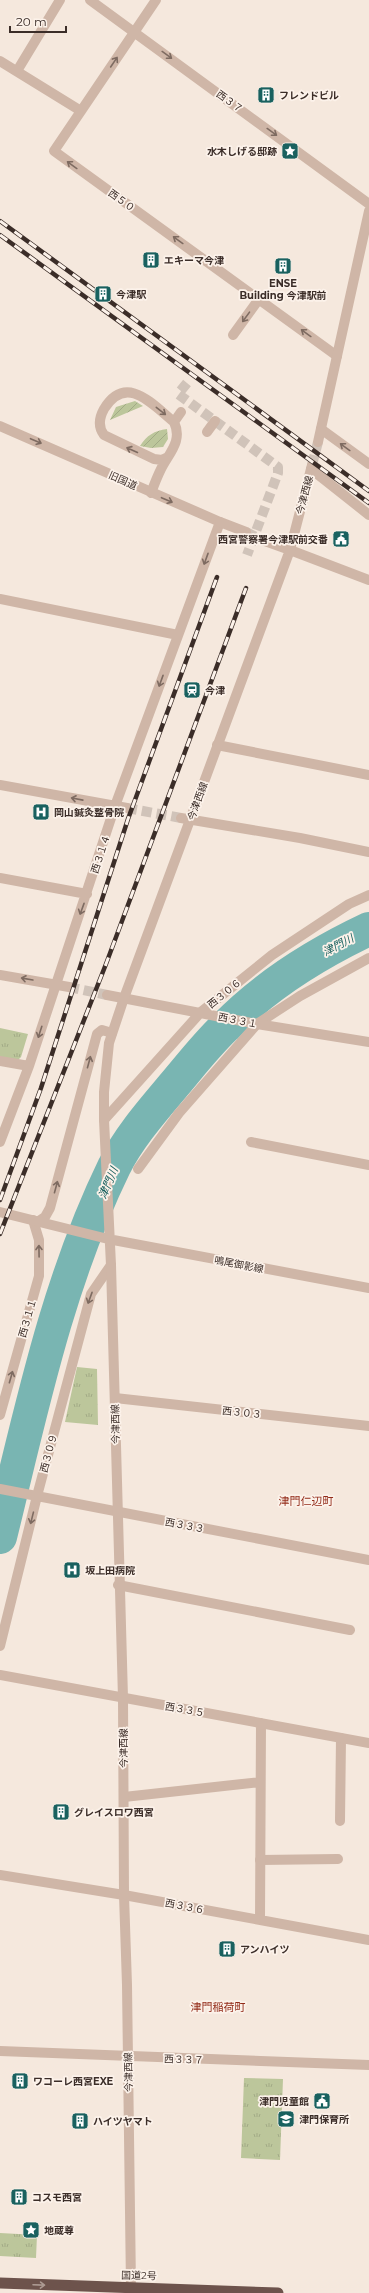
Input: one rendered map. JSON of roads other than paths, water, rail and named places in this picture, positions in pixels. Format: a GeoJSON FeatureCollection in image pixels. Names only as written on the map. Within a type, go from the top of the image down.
{"type":"FeatureCollection","features":[{"type":"Feature","properties":{"kind":"highway","name":"国道2号"},"geometry":{"type":"LineString","coordinates":[[0,2283],[278,2293]]}},
{"type":"Feature","properties":{"kind":"street"},"geometry":{"type":"LineString","coordinates":[[17,71],[60,0]]}},
{"type":"Feature","properties":{"kind":"street","name":"西３７"},"geometry":{"type":"LineString","coordinates":[[90,0],[369,204]]}},
{"type":"Feature","properties":{"kind":"street","name":"西５０"},"geometry":{"type":"LineString","coordinates":[[156,0],[54,151],[337,356]]}},
{"type":"Feature","properties":{"kind":"street"},"geometry":{"type":"LineString","coordinates":[[0,61],[81,111]]}},
{"type":"Feature","properties":{"kind":"street"},"geometry":{"type":"LineString","coordinates":[[318,442],[369,211]]}},
{"type":"Feature","properties":{"kind":"street"},"geometry":{"type":"LineString","coordinates":[[233,335],[259,299]]}},
{"type":"Feature","properties":{"kind":"street"},"geometry":{"type":"LineString","coordinates":[[151,493],[177,438],[174,422],[145,398],[127,391],[116,394],[101,416],[101,432],[108,439],[154,459],[162,460],[168,457]]}},
{"type":"Feature","properties":{"kind":"street"},"geometry":{"type":"LineString","coordinates":[[174,422],[181,412]]}},
{"type":"Feature","properties":{"kind":"street"},"geometry":{"type":"LineString","coordinates":[[207,432],[215,421]]}},
{"type":"Feature","properties":{"kind":"street","name":"旧国道"},"geometry":{"type":"LineString","coordinates":[[0,426],[151,493],[246,532]]}},
{"type":"Feature","properties":{"kind":"street"},"geometry":{"type":"LineString","coordinates":[[321,429],[369,464]]}},
{"type":"Feature","properties":{"kind":"street","name":"今津西線"},"geometry":{"type":"LineString","coordinates":[[131,2287],[124,1895],[123,1698],[118,1585],[111,1264],[104,1238],[107,1208],[104,1120],[107,1060],[112,1033],[185,819],[217,745],[290,550],[312,467],[369,515]]}},
{"type":"Feature","properties":{"kind":"street","name":"西３１４"},"geometry":{"type":"LineString","coordinates":[[0,1142],[29,1066],[115,806],[220,522]]}},
{"type":"Feature","properties":{"kind":"street"},"geometry":{"type":"LineString","coordinates":[[262,540],[369,580]]}},
{"type":"Feature","properties":{"kind":"street"},"geometry":{"type":"LineString","coordinates":[[0,599],[178,634]]}},
{"type":"Feature","properties":{"kind":"street"},"geometry":{"type":"LineString","coordinates":[[217,745],[369,775]]}},
{"type":"Feature","properties":{"kind":"street"},"geometry":{"type":"LineString","coordinates":[[0,785],[127,808]]}},
{"type":"Feature","properties":{"kind":"street"},"geometry":{"type":"LineString","coordinates":[[185,819],[300,838],[369,852]]}},
{"type":"Feature","properties":{"kind":"street"},"geometry":{"type":"LineString","coordinates":[[0,878],[87,894]]}},
{"type":"Feature","properties":{"kind":"street","name":"西３０６"},"geometry":{"type":"LineString","coordinates":[[104,1120],[201,1012],[272,955],[349,904],[369,896]]}},
{"type":"Feature","properties":{"kind":"street"},"geometry":{"type":"LineString","coordinates":[[138,1169],[179,1113],[257,1024],[300,996],[369,958]]}},
{"type":"Feature","properties":{"kind":"street"},"geometry":{"type":"LineString","coordinates":[[0,975],[69,987]]}},
{"type":"Feature","properties":{"kind":"street","name":"西３３１"},"geometry":{"type":"LineString","coordinates":[[108,995],[257,1024],[369,1042]]}},
{"type":"Feature","properties":{"kind":"street"},"geometry":{"type":"LineString","coordinates":[[36,1220],[45,1216],[50,1208],[97,1034],[102,1030],[112,1033]]}},
{"type":"Feature","properties":{"kind":"street"},"geometry":{"type":"LineString","coordinates":[[0,1061],[29,1066]]}},
{"type":"Feature","properties":{"kind":"street"},"geometry":{"type":"LineString","coordinates":[[251,1142],[369,1165]]}},
{"type":"Feature","properties":{"kind":"street","name":"鳴尾御影線"},"geometry":{"type":"LineString","coordinates":[[0,1212],[104,1238],[369,1288]]}},
{"type":"Feature","properties":{"kind":"street","name":"西３１１"},"geometry":{"type":"LineString","coordinates":[[0,1415],[39,1276],[39,1240],[36,1220]]}},
{"type":"Feature","properties":{"kind":"street","name":"西３０９"},"geometry":{"type":"LineString","coordinates":[[0,1646],[32,1495],[90,1294],[111,1264]]}},
{"type":"Feature","properties":{"kind":"street","name":"西３０３"},"geometry":{"type":"LineString","coordinates":[[115,1398],[369,1426]]}},
{"type":"Feature","properties":{"kind":"street","name":"西３３３"},"geometry":{"type":"LineString","coordinates":[[0,1489],[369,1560]]}},
{"type":"Feature","properties":{"kind":"street"},"geometry":{"type":"LineString","coordinates":[[118,1585],[350,1630]]}},
{"type":"Feature","properties":{"kind":"street","name":"西３３５"},"geometry":{"type":"LineString","coordinates":[[0,1675],[369,1743]]}},
{"type":"Feature","properties":{"kind":"street"},"geometry":{"type":"LineString","coordinates":[[260,1920],[261,1723]]}},
{"type":"Feature","properties":{"kind":"street"},"geometry":{"type":"LineString","coordinates":[[340,1821],[341,1738]]}},
{"type":"Feature","properties":{"kind":"street"},"geometry":{"type":"LineString","coordinates":[[124,1797],[260,1782]]}},
{"type":"Feature","properties":{"kind":"street"},"geometry":{"type":"LineString","coordinates":[[260,1860],[338,1859]]}},
{"type":"Feature","properties":{"kind":"street","name":"西３３６"},"geometry":{"type":"LineString","coordinates":[[0,1875],[124,1895],[369,1940]]}},
{"type":"Feature","properties":{"kind":"street","name":"西３３７"},"geometry":{"type":"LineString","coordinates":[[0,2051],[369,2065]]}},
{"type":"Feature","properties":{"kind":"waterway","name":"津門川"},"geometry":{"type":"LineString","coordinates":[[0,1537],[35,1395],[61,1302],[76,1256],[94,1211],[120,1156],[141,1125],[192,1063],[211,1041],[257,997],[311,960],[369,929]]}},
{"type":"Feature","properties":{"kind":"tunnel"},"geometry":{"type":"LineString","coordinates":[[187,383],[178,394],[278,467],[278,473],[247,555]]}},
{"type":"Feature","properties":{"kind":"tunnel"},"geometry":{"type":"LineString","coordinates":[[312,465],[318,442]]}},
{"type":"Feature","properties":{"kind":"tunnel"},"geometry":{"type":"LineString","coordinates":[[246,532],[262,540]]}},
{"type":"Feature","properties":{"kind":"tunnel"},"geometry":{"type":"LineString","coordinates":[[127,808],[181,818]]}},
{"type":"Feature","properties":{"kind":"tunnel"},"geometry":{"type":"LineString","coordinates":[[69,987],[107,995]]}},
{"type":"Feature","properties":{"kind":"railway"},"geometry":{"type":"LineString","coordinates":[[0,221],[369,491]]}},
{"type":"Feature","properties":{"kind":"railway"},"geometry":{"type":"LineString","coordinates":[[0,235],[369,503]]}},
{"type":"Feature","properties":{"kind":"railway"},"geometry":{"type":"LineString","coordinates":[[0,1200],[41,1088],[128,819],[217,577]]}},
{"type":"Feature","properties":{"kind":"railway"},"geometry":{"type":"LineString","coordinates":[[0,1234],[106,964],[246,588]]}},
{"type":"Feature","properties":{"kind":"place","name":"フレンドビル"},"geometry":{"type":"Point","coordinates":[266,95]}},
{"type":"Feature","properties":{"kind":"place","name":"水木しげる邸跡"},"geometry":{"type":"Point","coordinates":[290,151]}},
{"type":"Feature","properties":{"kind":"place","name":"エキーマ今津"},"geometry":{"type":"Point","coordinates":[151,260]}},
{"type":"Feature","properties":{"kind":"place","name":"ENSE Building 今津駅前"},"geometry":{"type":"Point","coordinates":[283,266]}},
{"type":"Feature","properties":{"kind":"place","name":"今津駅"},"geometry":{"type":"Point","coordinates":[103,294]}},
{"type":"Feature","properties":{"kind":"place","name":"西宮警察署今津駅前交番"},"geometry":{"type":"Point","coordinates":[341,539]}},
{"type":"Feature","properties":{"kind":"place","name":"今津"},"geometry":{"type":"Point","coordinates":[192,690]}},
{"type":"Feature","properties":{"kind":"place","name":"岡山鍼灸整骨院"},"geometry":{"type":"Point","coordinates":[41,812]}},
{"type":"Feature","properties":{"kind":"place","name":"坂上田病院"},"geometry":{"type":"Point","coordinates":[72,1570]}},
{"type":"Feature","properties":{"kind":"place","name":"グレイスロワ西宮"},"geometry":{"type":"Point","coordinates":[61,1812]}},
{"type":"Feature","properties":{"kind":"place","name":"アンハイツ"},"geometry":{"type":"Point","coordinates":[227,1949]}},
{"type":"Feature","properties":{"kind":"place","name":"ワコーレ西宮EXE"},"geometry":{"type":"Point","coordinates":[20,2081]}},
{"type":"Feature","properties":{"kind":"place","name":"津門児童館"},"geometry":{"type":"Point","coordinates":[322,2101]}},
{"type":"Feature","properties":{"kind":"place","name":"津門保育所"},"geometry":{"type":"Point","coordinates":[286,2119]}},
{"type":"Feature","properties":{"kind":"place","name":"ハイツヤマト"},"geometry":{"type":"Point","coordinates":[80,2121]}},
{"type":"Feature","properties":{"kind":"place","name":"コスモ西宮"},"geometry":{"type":"Point","coordinates":[19,2197]}},
{"type":"Feature","properties":{"kind":"place","name":"地蔵尊"},"geometry":{"type":"Point","coordinates":[31,2230]}},
{"type":"Feature","properties":{"kind":"district","name":"津門仁辺町"},"geometry":{"type":"Point","coordinates":[306,1501]}},
{"type":"Feature","properties":{"kind":"district","name":"津門稲荷町"},"geometry":{"type":"Point","coordinates":[218,2007]}}]}
